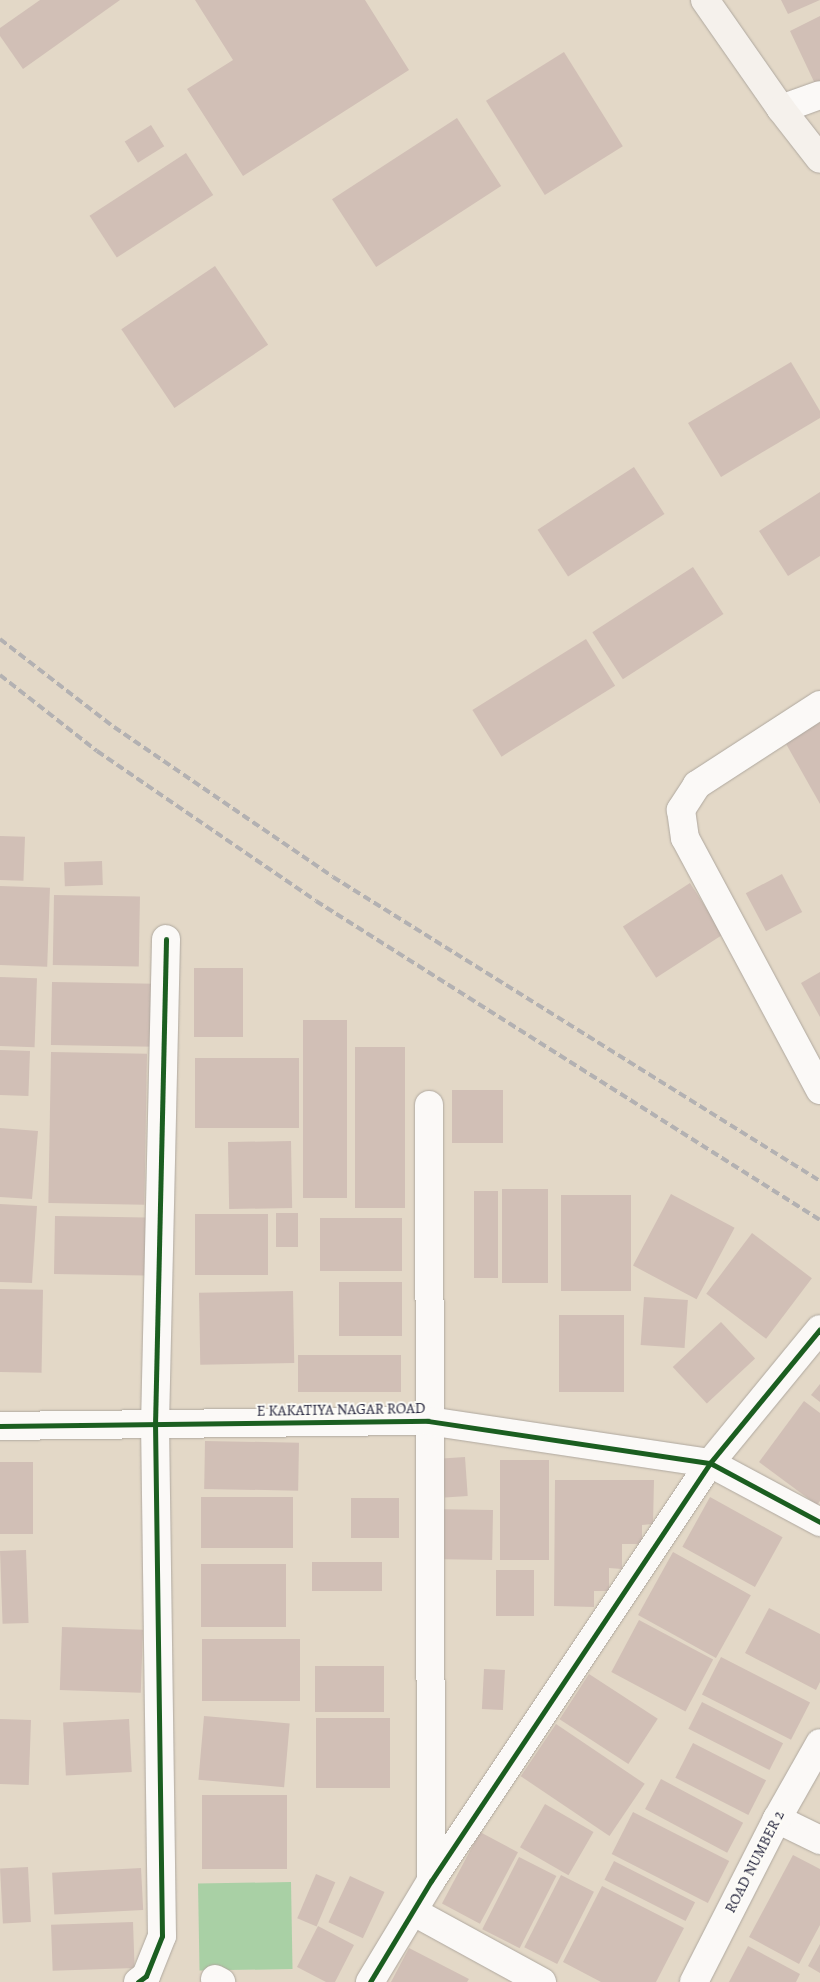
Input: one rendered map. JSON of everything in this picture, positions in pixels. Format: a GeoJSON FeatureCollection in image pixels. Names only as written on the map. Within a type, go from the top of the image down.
{"type":"FeatureCollection","features":[{"type":"Feature","properties":{"kind":"main road"},"geometry":{"type":"LineString","coordinates":[[705,0],[781,109],[820,159]]}},
{"type":"Feature","properties":{"kind":"street"},"geometry":{"type":"LineString","coordinates":[[781,109],[820,95]]}},
{"type":"Feature","properties":{"kind":"street"},"geometry":{"type":"LineString","coordinates":[[820,705],[697,786],[681,810],[686,838],[820,1090]]}},
{"type":"Feature","properties":{"kind":"street"},"geometry":{"type":"LineString","coordinates":[[138,1982],[146,1976],[162,1936],[155,1426],[166,939]]}},
{"type":"Feature","properties":{"kind":"street"},"geometry":{"type":"LineString","coordinates":[[429,1104],[430,1881]]}},
{"type":"Feature","properties":{"kind":"street"},"geometry":{"type":"LineString","coordinates":[[370,1982],[414,1912],[430,1881],[710,1463],[820,1330]]}},
{"type":"Feature","properties":{"kind":"street","name":"E KAKATIYA NAGAR ROAD"},"geometry":{"type":"LineString","coordinates":[[0,1426],[155,1426],[428,1421],[710,1463],[820,1522]]}},
{"type":"Feature","properties":{"kind":"street","name":"ROAD NUMBER 2"},"geometry":{"type":"LineString","coordinates":[[694,1982],[777,1819],[820,1743]]}},
{"type":"Feature","properties":{"kind":"street"},"geometry":{"type":"LineString","coordinates":[[777,1819],[820,1840]]}},
{"type":"Feature","properties":{"kind":"street"},"geometry":{"type":"LineString","coordinates":[[414,1912],[542,1982]]}},
{"type":"Feature","properties":{"kind":"green space"},"geometry":{"type":"Polygon","coordinates":[[[291,1882],[293,1969],[200,1971],[198,1884],[291,1882]]]}},
{"type":"Feature","properties":{"kind":"building"},"geometry":{"type":"Polygon","coordinates":[[[40,0],[120,0],[23,69],[0,36],[0,28],[40,0]]]}},
{"type":"Feature","properties":{"kind":"building"},"geometry":{"type":"Polygon","coordinates":[[[195,0],[365,0],[409,70],[243,176],[187,89],[233,60],[195,0]]]}},
{"type":"Feature","properties":{"kind":"building"},"geometry":{"type":"Polygon","coordinates":[[[781,0],[820,0],[788,14],[781,0]]]}},
{"type":"Feature","properties":{"kind":"building"},"geometry":{"type":"Polygon","coordinates":[[[820,16],[820,87],[817,88],[790,31],[820,16]]]}},
{"type":"Feature","properties":{"kind":"building"},"geometry":{"type":"Polygon","coordinates":[[[564,52],[623,146],[545,195],[486,101],[564,52]]]}},
{"type":"Feature","properties":{"kind":"building"},"geometry":{"type":"Polygon","coordinates":[[[457,118],[501,186],[376,267],[332,199],[457,118]]]}},
{"type":"Feature","properties":{"kind":"building"},"geometry":{"type":"Polygon","coordinates":[[[151,125],[164,146],[138,163],[125,141],[151,125]]]}},
{"type":"Feature","properties":{"kind":"building"},"geometry":{"type":"Polygon","coordinates":[[[186,153],[213,195],[117,258],[90,216],[186,153]]]}},
{"type":"Feature","properties":{"kind":"building"},"geometry":{"type":"Polygon","coordinates":[[[215,266],[268,345],[174,408],[121,329],[215,266]]]}},
{"type":"Feature","properties":{"kind":"building"},"geometry":{"type":"Polygon","coordinates":[[[791,362],[820,411],[820,418],[721,477],[688,423],[791,362]]]}},
{"type":"Feature","properties":{"kind":"building"},"geometry":{"type":"Polygon","coordinates":[[[634,467],[664,514],[568,577],[538,530],[634,467]]]}},
{"type":"Feature","properties":{"kind":"building"},"geometry":{"type":"Polygon","coordinates":[[[820,492],[820,556],[788,576],[759,531],[820,492]]]}},
{"type":"Feature","properties":{"kind":"building"},"geometry":{"type":"Polygon","coordinates":[[[693,567],[723,614],[623,679],[592,632],[693,567]]]}},
{"type":"Feature","properties":{"kind":"building"},"geometry":{"type":"Polygon","coordinates":[[[586,639],[615,686],[502,757],[472,710],[586,639]]]}},
{"type":"Feature","properties":{"kind":"building"},"geometry":{"type":"Polygon","coordinates":[[[820,722],[820,804],[785,742],[820,722]]]}},
{"type":"Feature","properties":{"kind":"building"},"geometry":{"type":"Polygon","coordinates":[[[0,836],[25,837],[23,881],[0,880],[0,836]]]}},
{"type":"Feature","properties":{"kind":"building"},"geometry":{"type":"Polygon","coordinates":[[[102,861],[103,885],[65,886],[64,862],[102,861]]]}},
{"type":"Feature","properties":{"kind":"building"},"geometry":{"type":"Polygon","coordinates":[[[782,874],[802,912],[766,931],[746,893],[782,874]]]}},
{"type":"Feature","properties":{"kind":"building"},"geometry":{"type":"Polygon","coordinates":[[[690,883],[723,934],[656,978],[623,927],[690,883]]]}},
{"type":"Feature","properties":{"kind":"building"},"geometry":{"type":"Polygon","coordinates":[[[0,886],[50,888],[47,967],[0,965],[0,886]]]}},
{"type":"Feature","properties":{"kind":"building"},"geometry":{"type":"Polygon","coordinates":[[[54,895],[140,897],[139,966],[53,965],[54,895]]]}},
{"type":"Feature","properties":{"kind":"building"},"geometry":{"type":"Polygon","coordinates":[[[194,968],[243,968],[243,1037],[194,1037],[194,968]]]}},
{"type":"Feature","properties":{"kind":"building"},"geometry":{"type":"Polygon","coordinates":[[[820,972],[820,1017],[801,983],[820,972]]]}},
{"type":"Feature","properties":{"kind":"building"},"geometry":{"type":"Polygon","coordinates":[[[0,977],[37,978],[35,1047],[0,1046],[0,977]]]}},
{"type":"Feature","properties":{"kind":"building"},"geometry":{"type":"Polygon","coordinates":[[[52,982],[155,984],[154,1047],[51,1045],[52,982]]]}},
{"type":"Feature","properties":{"kind":"building"},"geometry":{"type":"Polygon","coordinates":[[[303,1020],[347,1020],[347,1198],[303,1198],[303,1020]]]}},
{"type":"Feature","properties":{"kind":"building"},"geometry":{"type":"Polygon","coordinates":[[[355,1047],[405,1047],[405,1208],[355,1208],[355,1047]]]}},
{"type":"Feature","properties":{"kind":"building"},"geometry":{"type":"Polygon","coordinates":[[[0,1050],[30,1051],[28,1096],[0,1095],[0,1050]]]}},
{"type":"Feature","properties":{"kind":"building"},"geometry":{"type":"Polygon","coordinates":[[[51,1052],[147,1054],[144,1205],[48,1203],[51,1052]]]}},
{"type":"Feature","properties":{"kind":"building"},"geometry":{"type":"Polygon","coordinates":[[[195,1058],[299,1058],[299,1128],[195,1128],[195,1058]]]}},
{"type":"Feature","properties":{"kind":"building"},"geometry":{"type":"Polygon","coordinates":[[[452,1090],[503,1090],[503,1143],[452,1143],[452,1090]]]}},
{"type":"Feature","properties":{"kind":"building"},"geometry":{"type":"Polygon","coordinates":[[[0,1128],[38,1131],[32,1199],[0,1197],[0,1128]]]}},
{"type":"Feature","properties":{"kind":"building"},"geometry":{"type":"Polygon","coordinates":[[[291,1141],[292,1208],[229,1209],[228,1142],[291,1141]]]}},
{"type":"Feature","properties":{"kind":"building"},"geometry":{"type":"Polygon","coordinates":[[[502,1189],[548,1189],[548,1283],[502,1283],[502,1189]]]}},
{"type":"Feature","properties":{"kind":"building"},"geometry":{"type":"Polygon","coordinates":[[[474,1191],[498,1191],[498,1278],[474,1278],[474,1191]]]}},
{"type":"Feature","properties":{"kind":"building"},"geometry":{"type":"Polygon","coordinates":[[[671,1194],[735,1228],[697,1299],[633,1266],[671,1194]]]}},
{"type":"Feature","properties":{"kind":"building"},"geometry":{"type":"Polygon","coordinates":[[[561,1195],[631,1195],[631,1291],[561,1291],[561,1195]]]}},
{"type":"Feature","properties":{"kind":"building"},"geometry":{"type":"Polygon","coordinates":[[[0,1204],[37,1206],[32,1283],[0,1282],[0,1204]]]}},
{"type":"Feature","properties":{"kind":"building"},"geometry":{"type":"Polygon","coordinates":[[[276,1213],[298,1213],[298,1247],[276,1247],[276,1213]]]}},
{"type":"Feature","properties":{"kind":"building"},"geometry":{"type":"Polygon","coordinates":[[[195,1214],[268,1214],[268,1275],[195,1275],[195,1214]]]}},
{"type":"Feature","properties":{"kind":"building"},"geometry":{"type":"Polygon","coordinates":[[[55,1216],[146,1218],[145,1276],[54,1274],[55,1216]]]}},
{"type":"Feature","properties":{"kind":"building"},"geometry":{"type":"Polygon","coordinates":[[[320,1218],[402,1218],[402,1271],[320,1271],[320,1218]]]}},
{"type":"Feature","properties":{"kind":"building"},"geometry":{"type":"Polygon","coordinates":[[[752,1233],[812,1278],[766,1339],[706,1294],[752,1233]]]}},
{"type":"Feature","properties":{"kind":"building"},"geometry":{"type":"Polygon","coordinates":[[[339,1282],[402,1282],[402,1336],[339,1336],[339,1282]]]}},
{"type":"Feature","properties":{"kind":"building"},"geometry":{"type":"Polygon","coordinates":[[[0,1289],[43,1290],[42,1373],[0,1372],[0,1289]]]}},
{"type":"Feature","properties":{"kind":"building"},"geometry":{"type":"Polygon","coordinates":[[[293,1291],[294,1363],[200,1365],[199,1293],[293,1291]]]}},
{"type":"Feature","properties":{"kind":"building"},"geometry":{"type":"Polygon","coordinates":[[[644,1297],[688,1300],[685,1348],[641,1345],[644,1297]]]}},
{"type":"Feature","properties":{"kind":"building"},"geometry":{"type":"Polygon","coordinates":[[[559,1315],[624,1315],[624,1392],[559,1392],[559,1315]]]}},
{"type":"Feature","properties":{"kind":"building"},"geometry":{"type":"Polygon","coordinates":[[[721,1322],[755,1359],[707,1404],[673,1367],[721,1322]]]}},
{"type":"Feature","properties":{"kind":"building"},"geometry":{"type":"Polygon","coordinates":[[[298,1355],[401,1355],[401,1392],[298,1392],[298,1355]]]}},
{"type":"Feature","properties":{"kind":"building"},"geometry":{"type":"Polygon","coordinates":[[[820,1384],[820,1402],[811,1395],[820,1384]]]}},
{"type":"Feature","properties":{"kind":"building"},"geometry":{"type":"Polygon","coordinates":[[[804,1401],[820,1413],[820,1501],[817,1505],[759,1462],[804,1401]]]}},
{"type":"Feature","properties":{"kind":"building"},"geometry":{"type":"Polygon","coordinates":[[[205,1441],[299,1443],[298,1491],[204,1489],[205,1441]]]}},
{"type":"Feature","properties":{"kind":"building"},"geometry":{"type":"Polygon","coordinates":[[[465,1457],[468,1496],[445,1498],[442,1459],[465,1457]]]}},
{"type":"Feature","properties":{"kind":"building"},"geometry":{"type":"Polygon","coordinates":[[[500,1460],[549,1460],[549,1560],[500,1560],[500,1460]]]}},
{"type":"Feature","properties":{"kind":"building"},"geometry":{"type":"Polygon","coordinates":[[[0,1462],[33,1462],[33,1534],[0,1534],[0,1462]]]}},
{"type":"Feature","properties":{"kind":"building"},"geometry":{"type":"Polygon","coordinates":[[[555,1480],[654,1480],[653,1524],[642,1525],[642,1544],[622,1544],[622,1569],[609,1568],[609,1591],[594,1591],[594,1607],[554,1606],[555,1480]]]}},
{"type":"Feature","properties":{"kind":"building"},"geometry":{"type":"Polygon","coordinates":[[[201,1497],[293,1497],[293,1548],[201,1548],[201,1497]]]}},
{"type":"Feature","properties":{"kind":"building"},"geometry":{"type":"Polygon","coordinates":[[[710,1497],[783,1537],[755,1587],[682,1547],[710,1497]]]}},
{"type":"Feature","properties":{"kind":"building"},"geometry":{"type":"Polygon","coordinates":[[[351,1498],[399,1498],[399,1538],[351,1538],[351,1498]]]}},
{"type":"Feature","properties":{"kind":"building"},"geometry":{"type":"Polygon","coordinates":[[[444,1509],[493,1510],[492,1560],[443,1559],[444,1509]]]}},
{"type":"Feature","properties":{"kind":"building"},"geometry":{"type":"Polygon","coordinates":[[[26,1550],[29,1623],[3,1624],[0,1551],[26,1550]]]}},
{"type":"Feature","properties":{"kind":"building"},"geometry":{"type":"Polygon","coordinates":[[[673,1552],[751,1595],[716,1658],[638,1615],[673,1552]]]}},
{"type":"Feature","properties":{"kind":"building"},"geometry":{"type":"Polygon","coordinates":[[[312,1562],[382,1562],[382,1591],[312,1591],[312,1562]]]}},
{"type":"Feature","properties":{"kind":"building"},"geometry":{"type":"Polygon","coordinates":[[[201,1564],[286,1564],[286,1627],[201,1627],[201,1564]]]}},
{"type":"Feature","properties":{"kind":"building"},"geometry":{"type":"Polygon","coordinates":[[[496,1570],[534,1570],[534,1616],[496,1616],[496,1570]]]}},
{"type":"Feature","properties":{"kind":"building"},"geometry":{"type":"Polygon","coordinates":[[[769,1608],[820,1634],[820,1682],[816,1690],[745,1653],[769,1608]]]}},
{"type":"Feature","properties":{"kind":"building"},"geometry":{"type":"Polygon","coordinates":[[[639,1620],[713,1659],[685,1712],[611,1672],[639,1620]]]}},
{"type":"Feature","properties":{"kind":"building"},"geometry":{"type":"Polygon","coordinates":[[[62,1627],[143,1630],[141,1693],[60,1690],[62,1627]]]}},
{"type":"Feature","properties":{"kind":"building"},"geometry":{"type":"Polygon","coordinates":[[[202,1639],[300,1639],[300,1701],[202,1701],[202,1639]]]}},
{"type":"Feature","properties":{"kind":"building"},"geometry":{"type":"Polygon","coordinates":[[[721,1657],[810,1702],[791,1740],[702,1694],[721,1657]]]}},
{"type":"Feature","properties":{"kind":"building"},"geometry":{"type":"Polygon","coordinates":[[[315,1666],[384,1666],[384,1712],[315,1712],[315,1666]]]}},
{"type":"Feature","properties":{"kind":"building"},"geometry":{"type":"Polygon","coordinates":[[[484,1669],[505,1670],[503,1710],[482,1709],[484,1669]]]}},
{"type":"Feature","properties":{"kind":"building"},"geometry":{"type":"Polygon","coordinates":[[[589,1674],[658,1719],[628,1764],[560,1719],[589,1674]]]}},
{"type":"Feature","properties":{"kind":"building"},"geometry":{"type":"Polygon","coordinates":[[[702,1702],[783,1743],[769,1770],[688,1729],[702,1702]]]}},
{"type":"Feature","properties":{"kind":"building"},"geometry":{"type":"Polygon","coordinates":[[[204,1716],[290,1723],[284,1787],[198,1780],[204,1716]]]}},
{"type":"Feature","properties":{"kind":"building"},"geometry":{"type":"Polygon","coordinates":[[[316,1718],[390,1718],[390,1788],[316,1788],[316,1718]]]}},
{"type":"Feature","properties":{"kind":"building"},"geometry":{"type":"Polygon","coordinates":[[[0,1719],[31,1720],[29,1785],[0,1784],[0,1719]]]}},
{"type":"Feature","properties":{"kind":"building"},"geometry":{"type":"Polygon","coordinates":[[[129,1719],[132,1772],[66,1775],[63,1722],[129,1719]]]}},
{"type":"Feature","properties":{"kind":"building"},"geometry":{"type":"Polygon","coordinates":[[[556,1724],[645,1784],[609,1836],[521,1776],[556,1724]]]}},
{"type":"Feature","properties":{"kind":"building"},"geometry":{"type":"Polygon","coordinates":[[[693,1743],[766,1780],[748,1815],[675,1778],[693,1743]]]}},
{"type":"Feature","properties":{"kind":"building"},"geometry":{"type":"Polygon","coordinates":[[[661,1779],[743,1823],[727,1853],[645,1809],[661,1779]]]}},
{"type":"Feature","properties":{"kind":"building"},"geometry":{"type":"Polygon","coordinates":[[[202,1795],[287,1795],[287,1869],[202,1869],[202,1795]]]}},
{"type":"Feature","properties":{"kind":"building"},"geometry":{"type":"Polygon","coordinates":[[[545,1804],[593,1832],[568,1875],[520,1847],[545,1804]]]}},
{"type":"Feature","properties":{"kind":"building"},"geometry":{"type":"Polygon","coordinates":[[[633,1812],[729,1861],[708,1903],[612,1854],[633,1812]]]}},
{"type":"Feature","properties":{"kind":"building"},"geometry":{"type":"Polygon","coordinates":[[[480,1832],[518,1852],[480,1924],[442,1904],[480,1832]]]}},
{"type":"Feature","properties":{"kind":"building"},"geometry":{"type":"Polygon","coordinates":[[[793,1855],[820,1869],[820,1925],[799,1964],[749,1937],[793,1855]]]}},
{"type":"Feature","properties":{"kind":"building"},"geometry":{"type":"Polygon","coordinates":[[[519,1857],[556,1876],[520,1948],[482,1929],[519,1857]]]}},
{"type":"Feature","properties":{"kind":"building"},"geometry":{"type":"Polygon","coordinates":[[[614,1861],[695,1902],[686,1921],[604,1880],[614,1861]]]}},
{"type":"Feature","properties":{"kind":"building"},"geometry":{"type":"Polygon","coordinates":[[[28,1867],[31,1922],[3,1923],[0,1868],[28,1867]]]}},
{"type":"Feature","properties":{"kind":"building"},"geometry":{"type":"Polygon","coordinates":[[[141,1868],[143,1910],[54,1915],[52,1873],[141,1868]]]}},
{"type":"Feature","properties":{"kind":"building"},"geometry":{"type":"Polygon","coordinates":[[[316,1874],[335,1882],[317,1926],[297,1918],[316,1874]]]}},
{"type":"Feature","properties":{"kind":"building"},"geometry":{"type":"Polygon","coordinates":[[[561,1875],[594,1892],[557,1964],[524,1947],[561,1875]]]}},
{"type":"Feature","properties":{"kind":"building"},"geometry":{"type":"Polygon","coordinates":[[[350,1876],[384,1892],[363,1938],[328,1922],[350,1876]]]}},
{"type":"Feature","properties":{"kind":"building"},"geometry":{"type":"Polygon","coordinates":[[[602,1886],[684,1928],[656,1982],[601,1982],[563,1962],[602,1886]]]}},
{"type":"Feature","properties":{"kind":"building"},"geometry":{"type":"Polygon","coordinates":[[[133,1922],[135,1968],[53,1971],[51,1925],[133,1922]]]}},
{"type":"Feature","properties":{"kind":"building"},"geometry":{"type":"Polygon","coordinates":[[[318,1926],[354,1945],[335,1982],[326,1982],[297,1967],[318,1926]]]}},
{"type":"Feature","properties":{"kind":"building"},"geometry":{"type":"Polygon","coordinates":[[[820,1944],[820,1973],[808,1966],[820,1944]]]}},
{"type":"Feature","properties":{"kind":"building"},"geometry":{"type":"Polygon","coordinates":[[[748,1946],[800,1974],[796,1982],[729,1982],[748,1946]]]}},
{"type":"Feature","properties":{"kind":"building"},"geometry":{"type":"Polygon","coordinates":[[[409,1948],[469,1979],[467,1982],[391,1982],[409,1948]]]}},
{"type":"Feature","properties":{"kind":"railway"},"geometry":{"type":"LineString","coordinates":[[0,639],[114,727],[333,877],[820,1181]]}},
{"type":"Feature","properties":{"kind":"railway"},"geometry":{"type":"LineString","coordinates":[[0,675],[97,751],[316,901],[820,1220]]}},
{"type":"Feature","properties":{"kind":"cycle path"},"geometry":{"type":"LineString","coordinates":[[138,1982],[146,1976],[162,1936],[155,1425],[166,939]]}},
{"type":"Feature","properties":{"kind":"cycle path"},"geometry":{"type":"LineString","coordinates":[[370,1982],[431,1881],[710,1463],[820,1329]]}},
{"type":"Feature","properties":{"kind":"cycle path"},"geometry":{"type":"LineString","coordinates":[[0,1426],[428,1421],[710,1463],[820,1522]]}}]}
